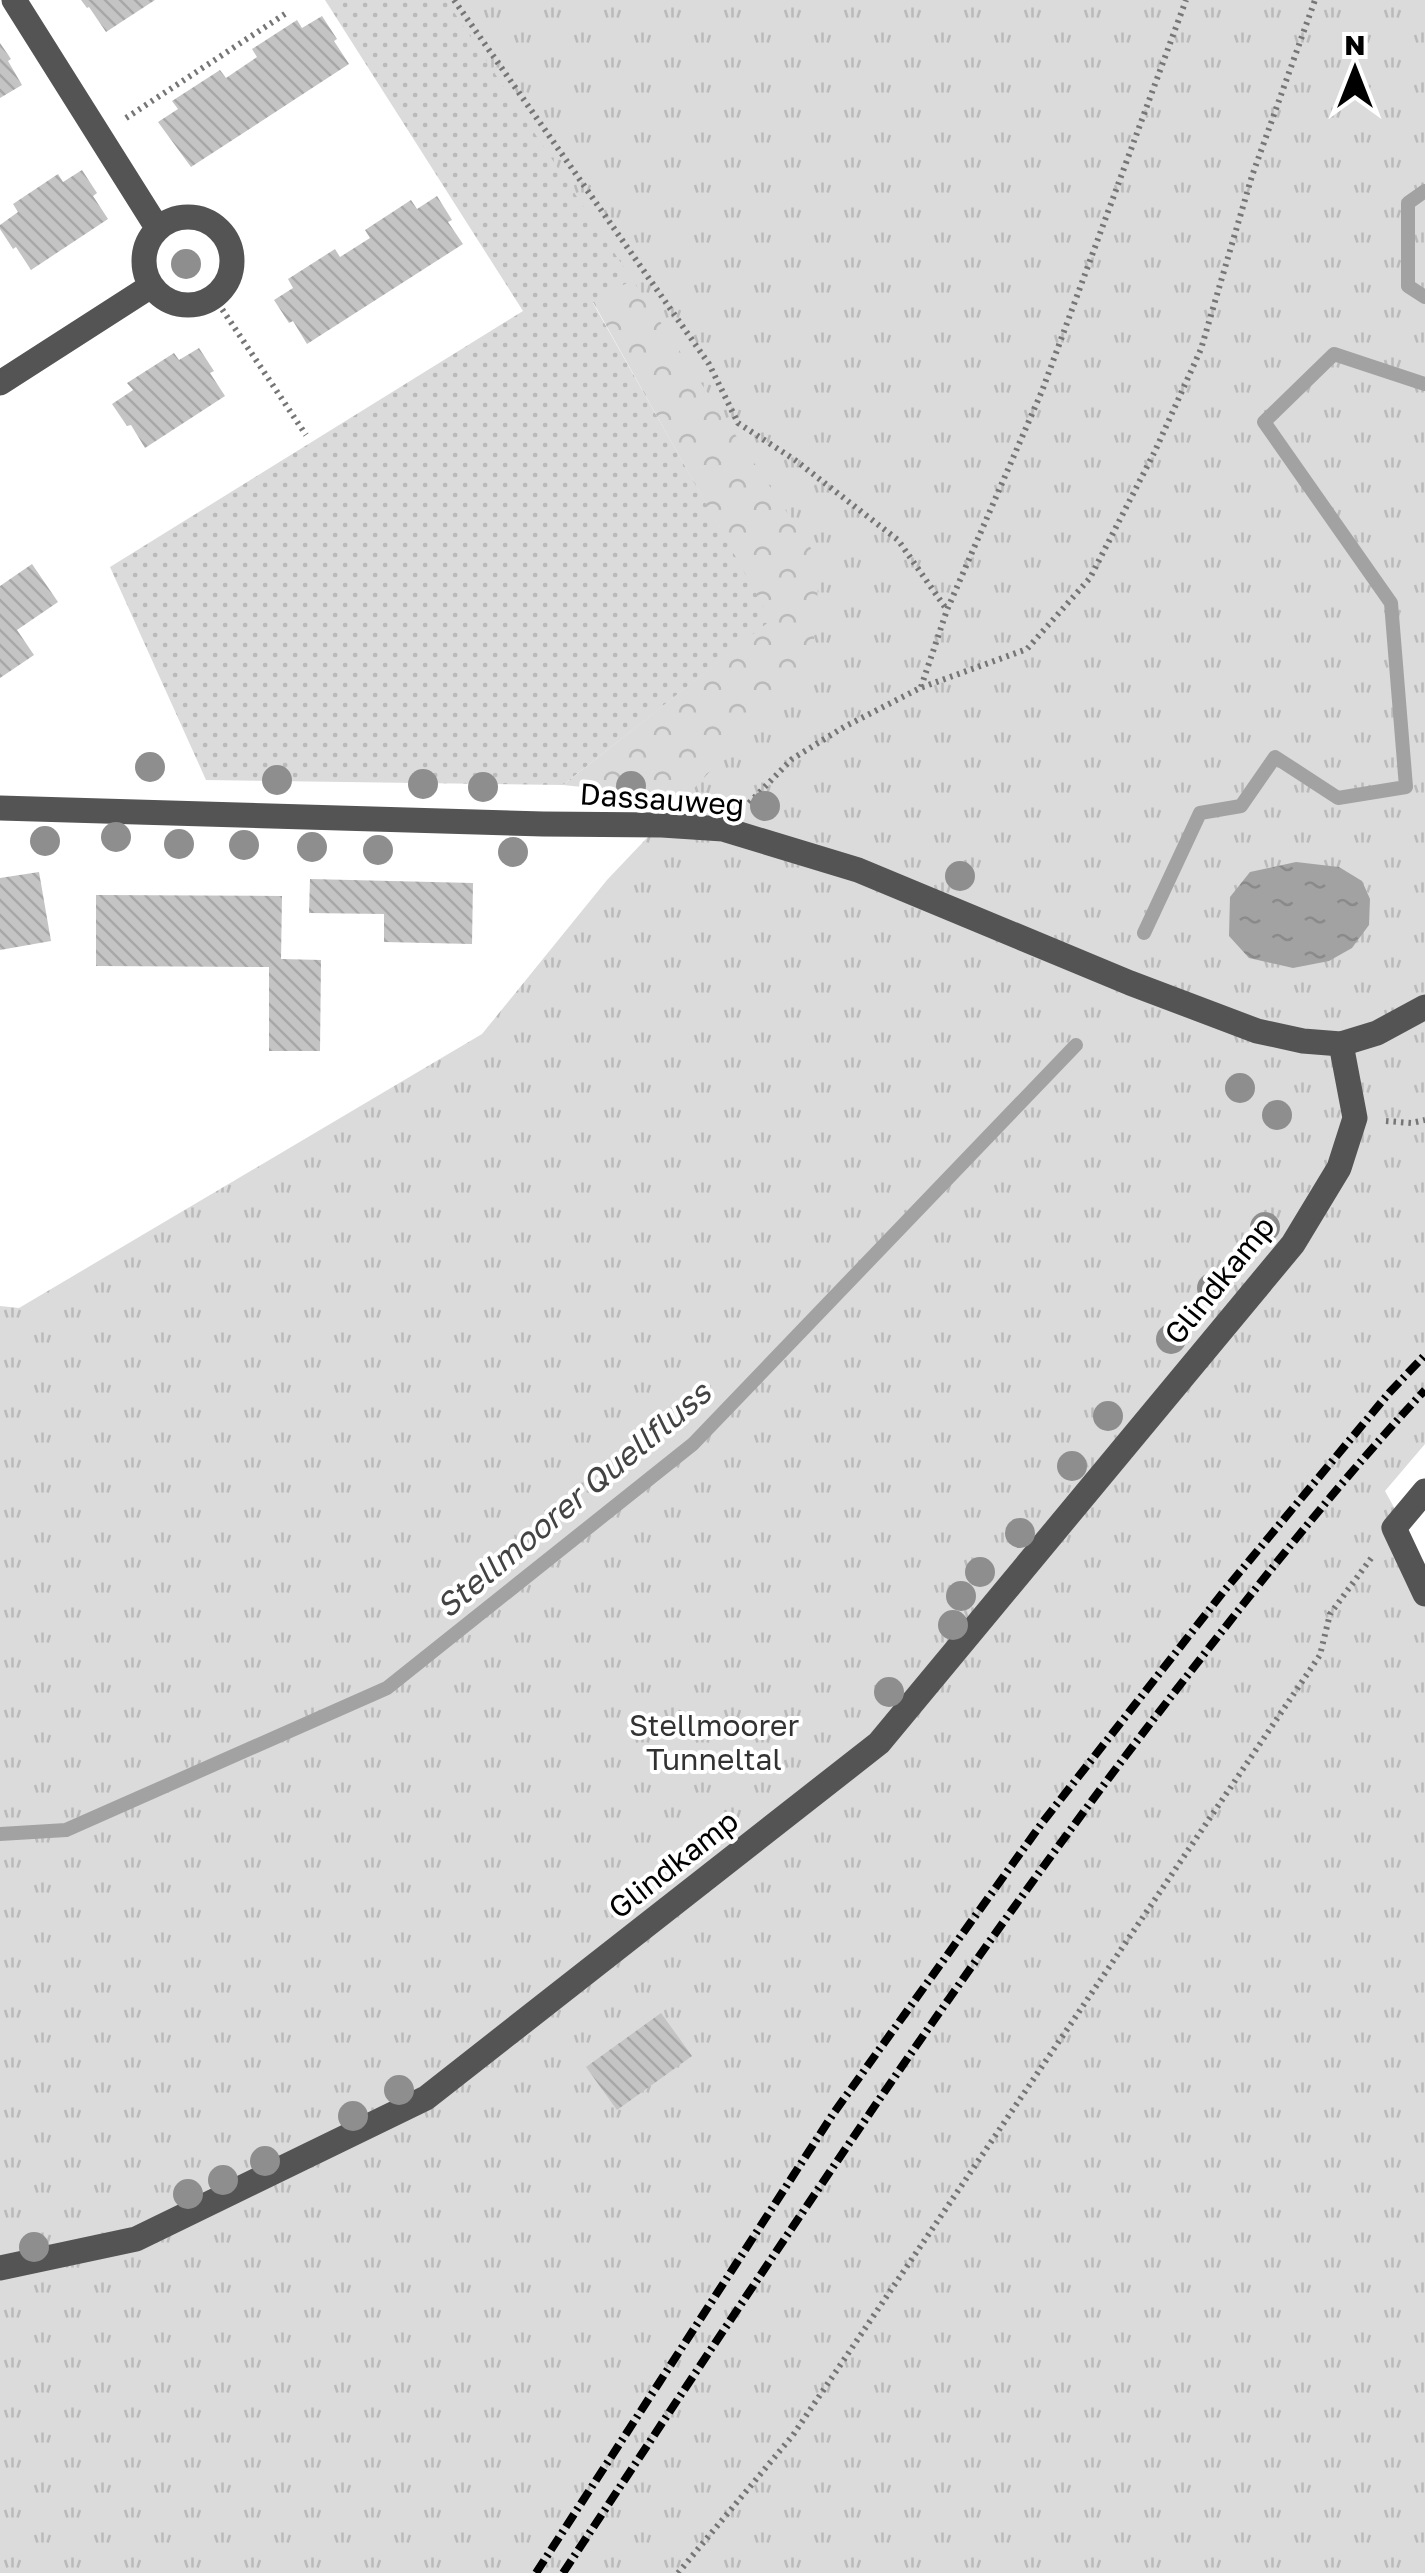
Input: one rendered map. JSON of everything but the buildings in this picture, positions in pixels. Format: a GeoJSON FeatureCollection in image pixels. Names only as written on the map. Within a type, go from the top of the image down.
{"type":"FeatureCollection","features":[{"type":"Feature","properties":{"kind":"street"},"geometry":{"type":"LineString","coordinates":[[14,0],[158,229]]}},
{"type":"Feature","properties":{"kind":"street"},"geometry":{"type":"LineString","coordinates":[[194,217],[220,230],[230,246],[232,262],[225,285],[214,296],[186,306],[166,300],[152,286],[145,272],[144,256],[158,229],[174,219],[194,217]]}},
{"type":"Feature","properties":{"kind":"street"},"geometry":{"type":"LineString","coordinates":[[0,383],[152,286]]}},
{"type":"Feature","properties":{"kind":"street","name":"Dassauweg"},"geometry":{"type":"LineString","coordinates":[[0,808],[723,829],[858,870],[1130,983],[1257,1031],[1341,1044]]}},
{"type":"Feature","properties":{"kind":"street"},"geometry":{"type":"LineString","coordinates":[[1341,1044],[1377,1033],[1425,1007]]}},
{"type":"Feature","properties":{"kind":"street","name":"Glindkamp"},"geometry":{"type":"LineString","coordinates":[[0,2268],[136,2238],[426,2098],[880,1744],[1293,1244],[1339,1168],[1355,1118],[1341,1044]]}},
{"type":"Feature","properties":{"kind":"street"},"geometry":{"type":"LineString","coordinates":[[1425,1491],[1394,1528],[1425,1594]]}},
{"type":"Feature","properties":{"kind":"path"},"geometry":{"type":"LineString","coordinates":[[454,0],[709,364],[738,423],[795,460],[898,540],[948,610]]}},
{"type":"Feature","properties":{"kind":"path"},"geometry":{"type":"LineString","coordinates":[[920,688],[948,610],[1042,391],[1186,0]]}},
{"type":"Feature","properties":{"kind":"path"},"geometry":{"type":"LineString","coordinates":[[723,829],[792,759],[844,726],[920,688],[1027,650],[1090,578],[1155,451],[1201,349],[1252,176],[1315,0]]}},
{"type":"Feature","properties":{"kind":"path"},"geometry":{"type":"LineString","coordinates":[[99,136],[288,12]]}},
{"type":"Feature","properties":{"kind":"path"},"geometry":{"type":"LineString","coordinates":[[214,296],[306,434]]}},
{"type":"Feature","properties":{"kind":"path"},"geometry":{"type":"LineString","coordinates":[[678,2573],[793,2435],[1320,1655],[1330,1614],[1394,1528]]}},
{"type":"Feature","properties":{"kind":"green space"},"geometry":{"type":"Polygon","coordinates":[[[325,0],[1211,0],[593,303],[772,620],[563,785],[206,780],[110,567],[523,311],[325,0]]]}},
{"type":"Feature","properties":{"kind":"green space","name":"Stellmoorer Tunneltal"},"geometry":{"type":"Polygon","coordinates":[[[446,0],[1425,0],[1425,1444],[1385,1491],[1425,1564],[1425,2573],[0,2573],[0,1306],[19,1308],[482,1034],[607,880],[812,664],[820,562],[446,0]]]}},
{"type":"Feature","properties":{"kind":"green space"},"geometry":{"type":"Polygon","coordinates":[[[652,269],[838,545],[838,640],[726,802],[563,785],[771,620],[593,302],[652,269]]]}},
{"type":"Feature","properties":{"kind":"water"},"geometry":{"type":"Polygon","coordinates":[[[1296,862],[1339,867],[1362,881],[1370,899],[1369,925],[1352,948],[1329,961],[1293,968],[1249,958],[1229,936],[1230,897],[1250,872],[1296,862]]]}},
{"type":"Feature","properties":{"kind":"waterway","name":"Stellmoorer Quellfluss"},"geometry":{"type":"LineString","coordinates":[[1425,191],[1408,203],[1408,286],[1425,297]]}},
{"type":"Feature","properties":{"kind":"waterway","name":"Stellmoorer Quellfluss"},"geometry":{"type":"LineString","coordinates":[[1144,933],[1200,813],[1241,806],[1275,757],[1338,798],[1406,787],[1391,603],[1264,422],[1334,354],[1425,384]]}},
{"type":"Feature","properties":{"kind":"waterway","name":"Stellmoorer Quellfluss"},"geometry":{"type":"LineString","coordinates":[[0,1834],[66,1830],[387,1688],[693,1444],[1076,1045]]}},
{"type":"Feature","properties":{"kind":"railway"},"geometry":{"type":"LineString","coordinates":[[536,2573],[833,2114],[1042,1823],[1224,1591],[1425,1355]]}},
{"type":"Feature","properties":{"kind":"railway"},"geometry":{"type":"LineString","coordinates":[[563,2573],[852,2139],[1078,1820],[1287,1550],[1425,1390]]}}]}
